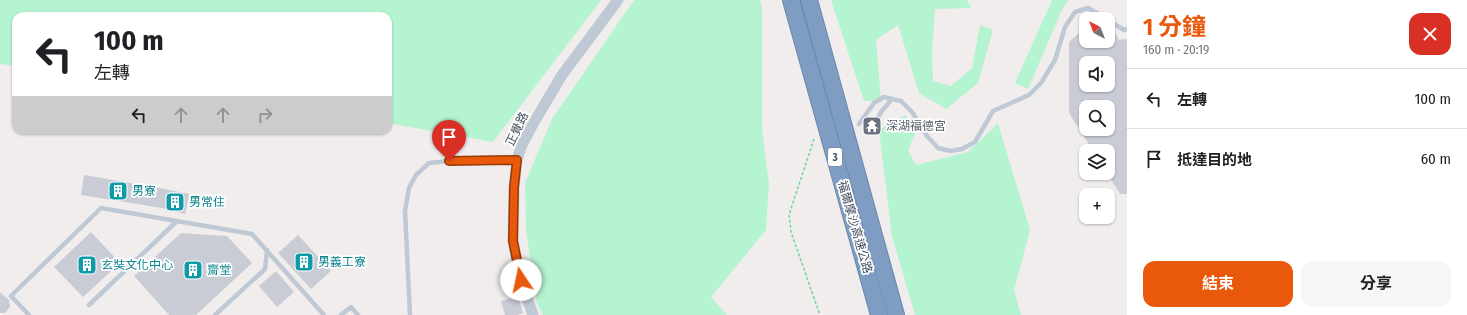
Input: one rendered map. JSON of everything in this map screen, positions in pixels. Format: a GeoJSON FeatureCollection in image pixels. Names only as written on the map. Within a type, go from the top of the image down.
{"type":"FeatureCollection","features":[{"type":"Feature","properties":{"kind":"highway","name":"福爾摩沙高速公路"},"geometry":{"type":"LineString","coordinates":[[791,0],[879,315]]}},
{"type":"Feature","properties":{"kind":"highway","name":"福爾摩沙高速公路"},"geometry":{"type":"LineString","coordinates":[[809,0],[896,315]]}},
{"type":"Feature","properties":{"kind":"street","name":"正覺路"},"geometry":{"type":"LineString","coordinates":[[533,315],[521,280],[513,241],[514,187],[517,160],[521,147],[532,124],[562,75],[618,0]]}},
{"type":"Feature","properties":{"kind":"lane"},"geometry":{"type":"LineString","coordinates":[[859,124],[874,103],[884,97],[901,101],[912,112],[927,136],[938,148],[950,151],[962,149],[975,142],[993,111],[1029,95],[1041,83],[1055,60],[1065,27],[1075,12],[1088,8],[1095,12]]}},
{"type":"Feature","properties":{"kind":"lane"},"geometry":{"type":"LineString","coordinates":[[1115,24],[1124,30],[1127,29]]}},
{"type":"Feature","properties":{"kind":"lane"},"geometry":{"type":"LineString","coordinates":[[877,120],[881,112],[892,99]]}},
{"type":"Feature","properties":{"kind":"lane"},"geometry":{"type":"LineString","coordinates":[[410,315],[405,211],[409,188],[416,175],[429,163],[449,161],[517,160]]}},
{"type":"Feature","properties":{"kind":"lane"},"geometry":{"type":"LineString","coordinates":[[30,315],[11,296],[101,208],[252,234],[324,315]]}},
{"type":"Feature","properties":{"kind":"lane"},"geometry":{"type":"LineString","coordinates":[[89,304],[177,221]]}},
{"type":"Feature","properties":{"kind":"lane"},"geometry":{"type":"LineString","coordinates":[[214,315],[265,269],[267,250]]}},
{"type":"Feature","properties":{"kind":"lane"},"geometry":{"type":"LineString","coordinates":[[341,315],[351,307],[358,315]]}},
{"type":"Feature","properties":{"kind":"path"},"geometry":{"type":"LineString","coordinates":[[814,138],[789,215],[791,232],[820,315]]}},
{"type":"Feature","properties":{"kind":"green space"},"geometry":{"type":"Polygon","coordinates":[[[0,0],[601,0],[493,142],[392,124],[392,12],[12,12],[12,66],[0,64],[0,0]]]}},
{"type":"Feature","properties":{"kind":"green space"},"geometry":{"type":"Polygon","coordinates":[[[634,0],[760,0],[762,9],[762,130],[769,184],[766,230],[711,297],[727,315],[543,315],[537,303],[526,231],[525,183],[552,119],[634,0]]]}},
{"type":"Feature","properties":{"kind":"green space"},"geometry":{"type":"Polygon","coordinates":[[[831,0],[967,0],[971,8],[935,9],[932,54],[933,81],[951,86],[972,68],[980,25],[993,30],[978,83],[946,109],[919,93],[898,25],[876,40],[881,100],[864,101],[831,0]]]}},
{"type":"Feature","properties":{"kind":"green space"},"geometry":{"type":"Polygon","coordinates":[[[1052,0],[1068,0],[1061,12],[1028,89],[1015,83],[1052,0]]]}},
{"type":"Feature","properties":{"kind":"green space"},"geometry":{"type":"Polygon","coordinates":[[[905,115],[917,129],[908,150],[916,165],[968,152],[998,123],[1030,230],[1014,290],[1021,315],[915,315],[892,236],[879,130],[905,115]]]}},
{"type":"Feature","properties":{"kind":"building"},"geometry":{"type":"Polygon","coordinates":[[[1079,33],[1079,48],[1115,48],[1115,33],[1119,40],[1127,39],[1127,194],[1120,194],[1111,180],[1115,180],[1115,144],[1089,144],[1084,136],[1115,136],[1115,100],[1079,100],[1079,129],[1069,113],[1069,42],[1079,33]]]}},
{"type":"Feature","properties":{"kind":"building","name":"男寮"},"geometry":{"type":"Polygon","coordinates":[[[84,175],[189,194],[185,214],[162,208],[81,195],[84,175]]]}},
{"type":"Feature","properties":{"kind":"building","name":"玄奘文化中心"},"geometry":{"type":"Polygon","coordinates":[[[91,232],[120,263],[83,297],[54,267],[91,232]]]}},
{"type":"Feature","properties":{"kind":"building","name":"齋堂"},"geometry":{"type":"Polygon","coordinates":[[[181,233],[227,236],[252,263],[196,315],[169,315],[134,276],[181,233]]]}},
{"type":"Feature","properties":{"kind":"building","name":"男義工寮"},"geometry":{"type":"Polygon","coordinates":[[[298,235],[331,271],[311,289],[278,253],[298,235]]]}},
{"type":"Feature","properties":{"kind":"building"},"geometry":{"type":"Polygon","coordinates":[[[276,271],[294,292],[277,307],[259,286],[276,271]]]}},
{"type":"Feature","properties":{"kind":"building"},"geometry":{"type":"Polygon","coordinates":[[[0,292],[9,300],[10,307],[5,313],[0,313],[0,292]]]}},
{"type":"Feature","properties":{"kind":"building"},"geometry":{"type":"Polygon","coordinates":[[[518,296],[523,313],[517,315],[505,315],[501,301],[518,296]]]}},
{"type":"Feature","properties":{"kind":"place","name":"深湖福德宮"},"geometry":{"type":"Point","coordinates":[872,126]}},
{"type":"Feature","properties":{"kind":"place","name":"男寮"},"geometry":{"type":"Point","coordinates":[118,191]}},
{"type":"Feature","properties":{"kind":"place","name":"男常住"},"geometry":{"type":"Point","coordinates":[175,202]}},
{"type":"Feature","properties":{"kind":"place","name":"男義工寮"},"geometry":{"type":"Point","coordinates":[304,262]}},
{"type":"Feature","properties":{"kind":"place","name":"玄奘文化中心"},"geometry":{"type":"Point","coordinates":[87,265]}},
{"type":"Feature","properties":{"kind":"place","name":"齋堂"},"geometry":{"type":"Point","coordinates":[193,270]}},
{"type":"Feature","properties":{"kind":"route"},"geometry":{"type":"LineString","coordinates":[[449,161],[517,160],[514,187],[513,241],[521,280]]}}]}
